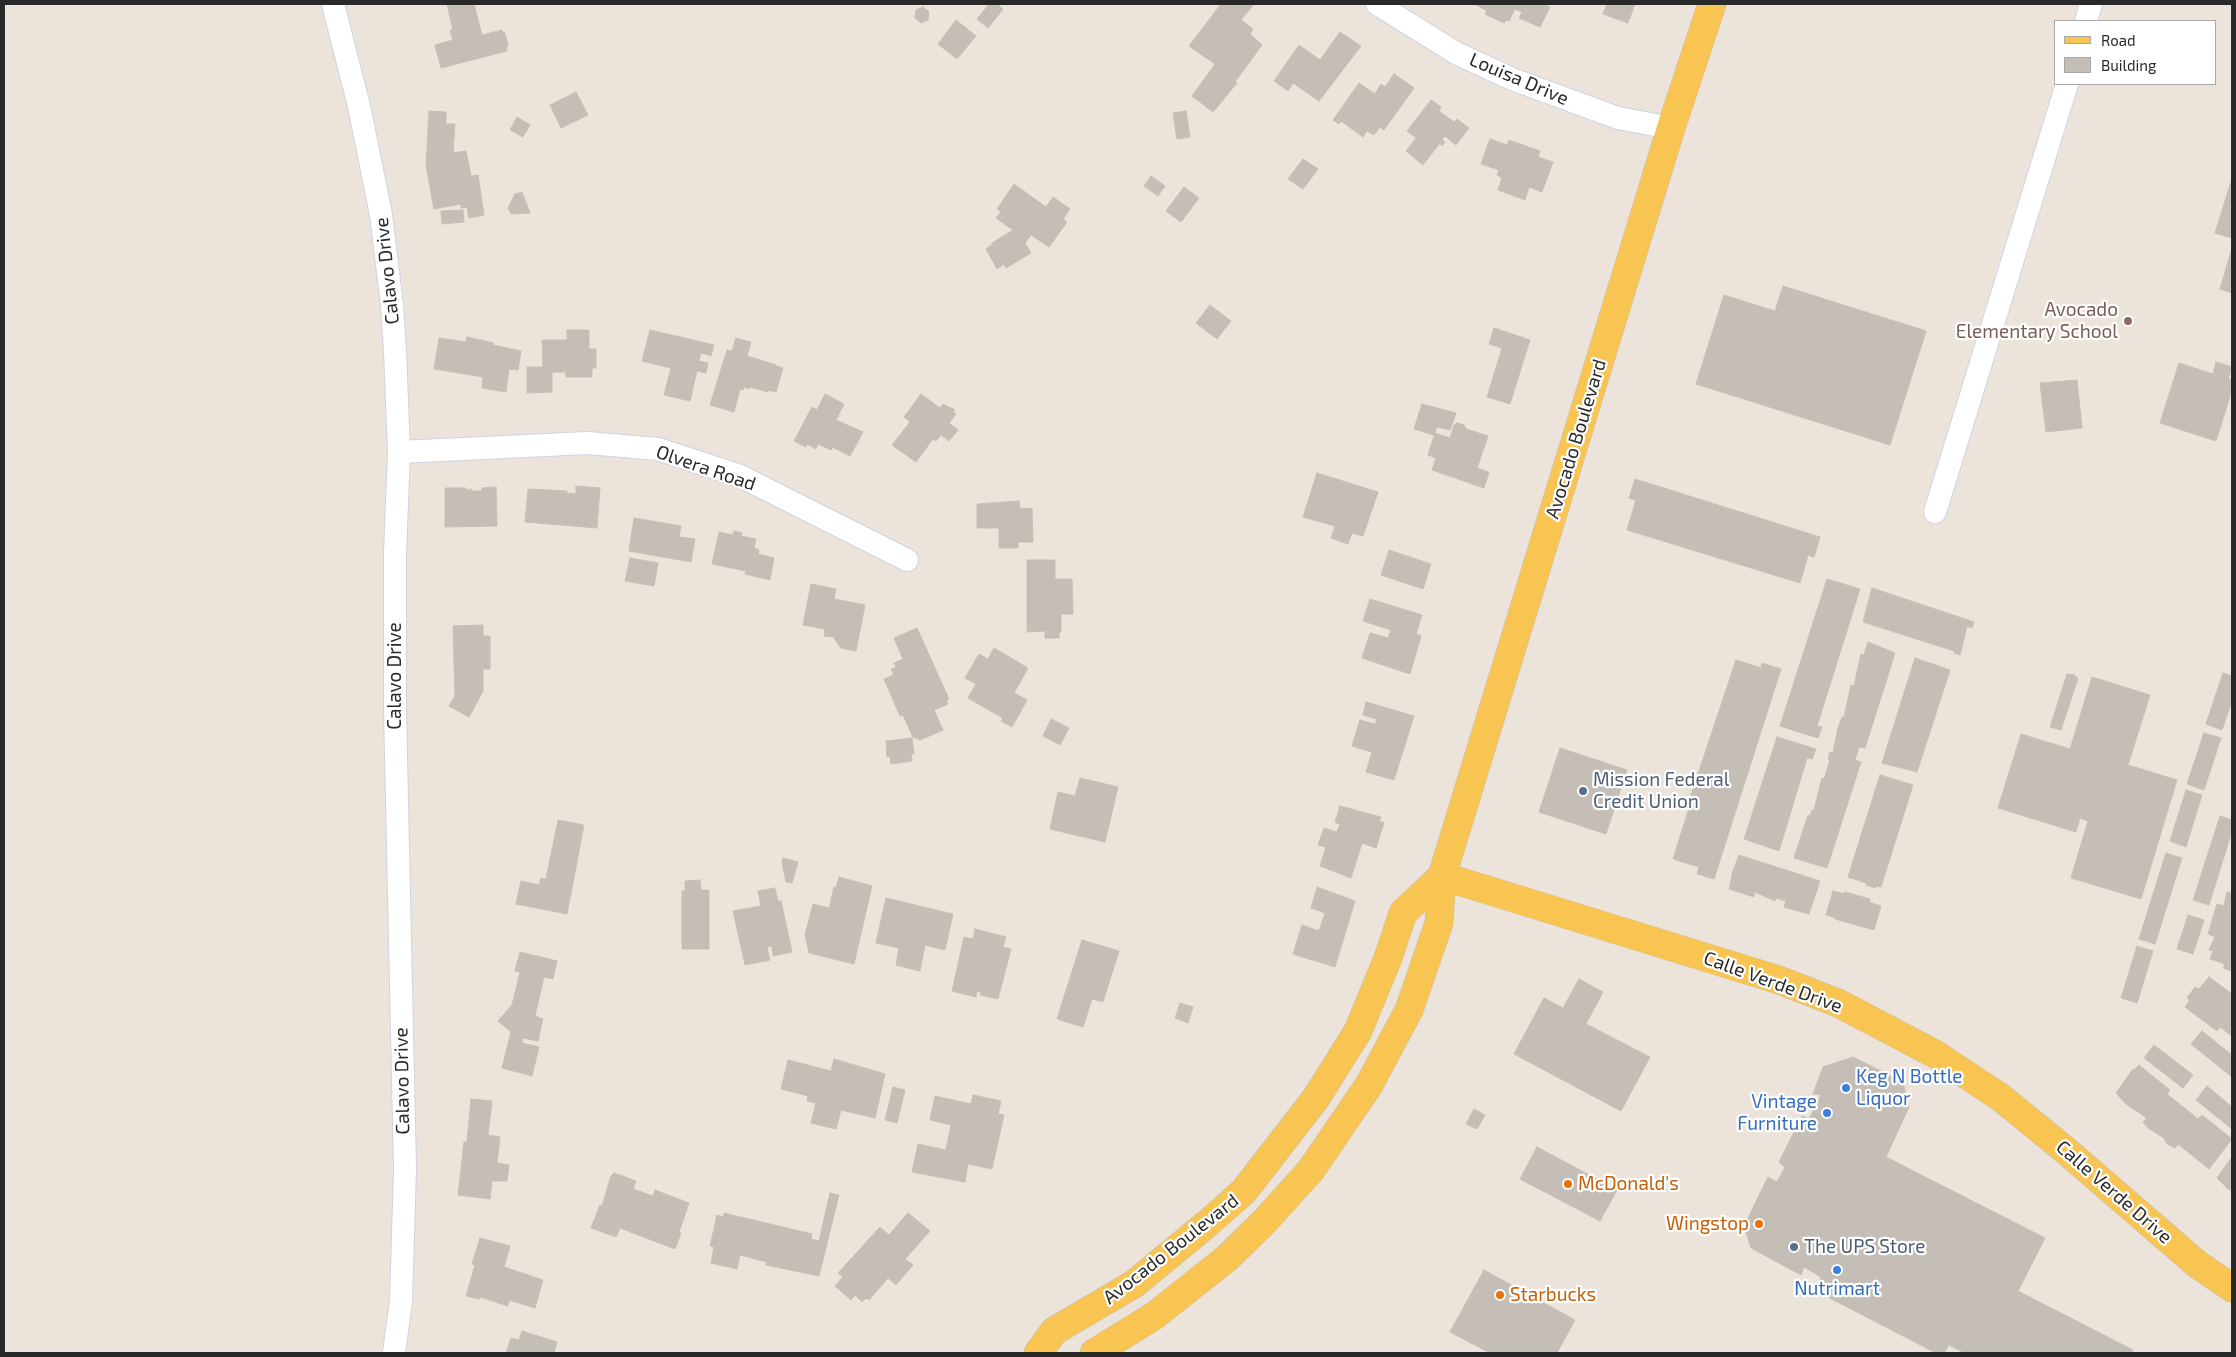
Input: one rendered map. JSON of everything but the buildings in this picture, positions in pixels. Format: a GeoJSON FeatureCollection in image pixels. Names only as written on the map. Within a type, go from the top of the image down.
{"type":"FeatureCollection","features":[{"type":"Feature","properties":{"kind":"main road","name":"Avocado Boulevard"},"geometry":{"type":"LineString","coordinates":[[1094,1353],[1154,1316],[1226,1259],[1267,1219],[1311,1170],[1364,1093],[1409,1010],[1439,924],[1442,876],[1672,128],[1712,4]]}},
{"type":"Feature","properties":{"kind":"main road","name":"Avocado Boulevard"},"geometry":{"type":"LineString","coordinates":[[1038,1353],[1054,1331],[1134,1284],[1208,1224],[1244,1191],[1316,1098],[1358,1031],[1388,958],[1403,913],[1442,876]]}},
{"type":"Feature","properties":{"kind":"main road","name":"Calle Verde Drive"},"geometry":{"type":"LineString","coordinates":[[1442,876],[1779,980],[1856,1012],[1935,1054],[2000,1097],[2064,1149],[2197,1264],[2232,1288]]}},
{"type":"Feature","properties":{"kind":"main road"},"geometry":{"type":"LineString","coordinates":[[1267,1219],[1272,1192],[1278,1177],[1336,1092],[1340,1077],[1336,1067]]}},
{"type":"Feature","properties":{"kind":"main road"},"geometry":{"type":"LineString","coordinates":[[1126,1334],[1126,1313],[1136,1300],[1201,1250],[1208,1235],[1208,1224]]}},
{"type":"Feature","properties":{"kind":"street","name":"Calavo Drive"},"geometry":{"type":"LineString","coordinates":[[333,4],[359,106],[381,215],[392,305],[399,452],[395,710],[405,1169],[401,1301],[394,1353]]}},
{"type":"Feature","properties":{"kind":"street","name":"Louisa Drive"},"geometry":{"type":"LineString","coordinates":[[1377,4],[1456,53],[1512,79],[1618,118],[1672,128]]}},
{"type":"Feature","properties":{"kind":"street"},"geometry":{"type":"LineString","coordinates":[[2086,20],[2091,4]]}},
{"type":"Feature","properties":{"kind":"street"},"geometry":{"type":"LineString","coordinates":[[1935,512],[2067,85]]}},
{"type":"Feature","properties":{"kind":"street","name":"Olvera Road"},"geometry":{"type":"LineString","coordinates":[[399,452],[588,443],[658,449],[740,476],[907,560]]}},
{"type":"Feature","properties":{"kind":"place","name":"Avocado Elementary School"},"geometry":{"type":"Point","coordinates":[2128,321]}},
{"type":"Feature","properties":{"kind":"place","name":"Mission Federal Credit Union"},"geometry":{"type":"Point","coordinates":[1583,791]}},
{"type":"Feature","properties":{"kind":"place","name":"Keg N Bottle Liquor"},"geometry":{"type":"Point","coordinates":[1846,1088]}},
{"type":"Feature","properties":{"kind":"place","name":"Vintage Furniture"},"geometry":{"type":"Point","coordinates":[1827,1113]}},
{"type":"Feature","properties":{"kind":"place","name":"McDonald's"},"geometry":{"type":"Point","coordinates":[1568,1184]}},
{"type":"Feature","properties":{"kind":"place","name":"Wingstop"},"geometry":{"type":"Point","coordinates":[1759,1224]}},
{"type":"Feature","properties":{"kind":"place","name":"The UPS Store"},"geometry":{"type":"Point","coordinates":[1794,1247]}},
{"type":"Feature","properties":{"kind":"place","name":"Nutrimart"},"geometry":{"type":"Point","coordinates":[1837,1270]}},
{"type":"Feature","properties":{"kind":"place","name":"Starbucks"},"geometry":{"type":"Point","coordinates":[1500,1295]}}]}
